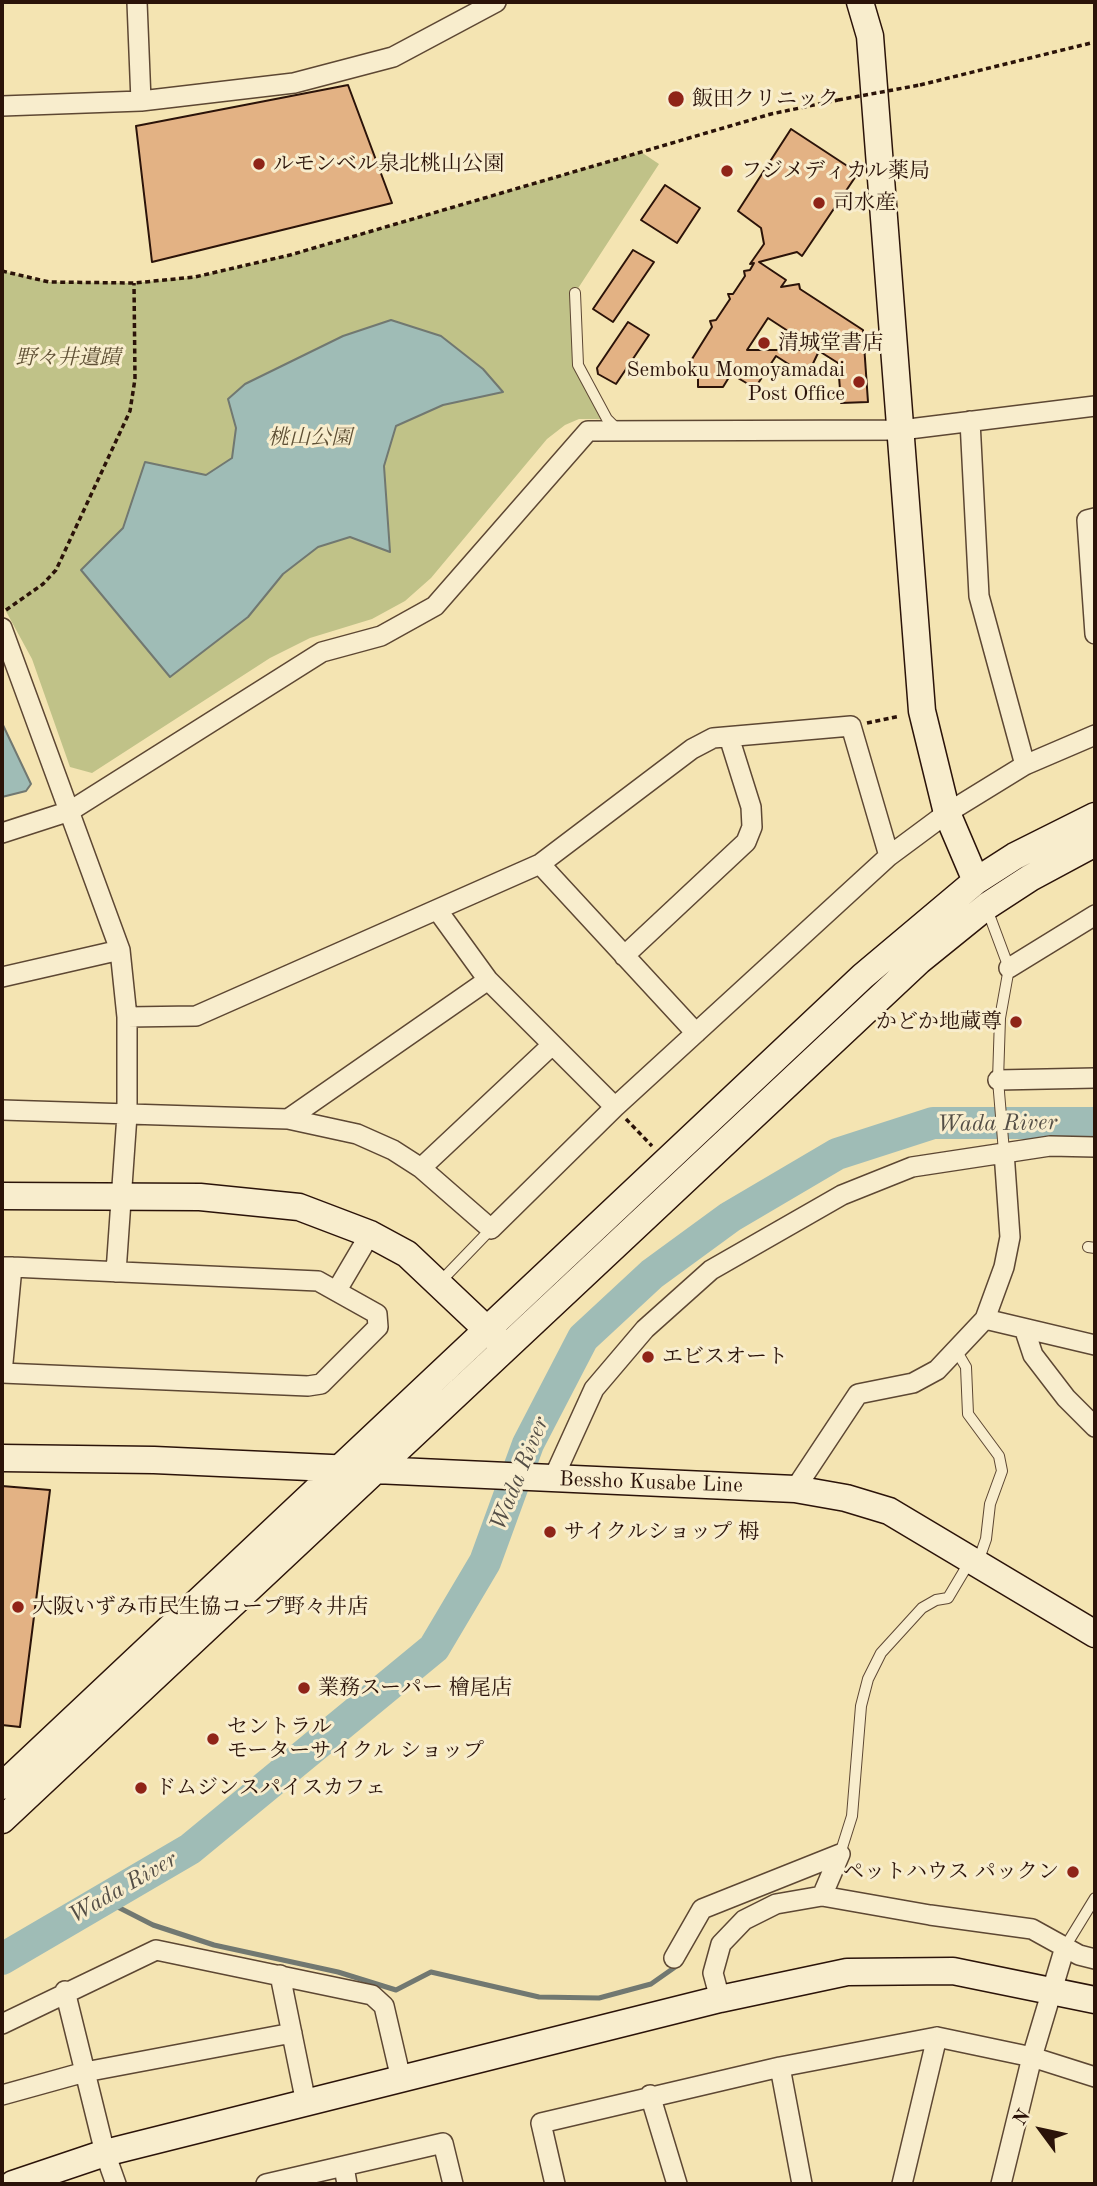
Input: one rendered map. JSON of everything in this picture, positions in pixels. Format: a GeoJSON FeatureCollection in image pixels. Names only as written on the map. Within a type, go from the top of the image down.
{"type":"FeatureCollection","features":[{"type":"Feature","properties":{"kind":"street"},"geometry":{"type":"LineString","coordinates":[[137,2],[141,101]]}},
{"type":"Feature","properties":{"kind":"street"},"geometry":{"type":"LineString","coordinates":[[2,106],[141,101],[294,83],[393,57],[496,2]]}},
{"type":"Feature","properties":{"kind":"street"},"geometry":{"type":"LineString","coordinates":[[860,2],[870,36],[922,711],[947,813],[986,906]]}},
{"type":"Feature","properties":{"kind":"street"},"geometry":{"type":"LineString","coordinates":[[2,834],[70,811],[322,652],[382,636],[435,606],[588,431],[901,430],[1095,406]]}},
{"type":"Feature","properties":{"kind":"street"},"geometry":{"type":"LineString","coordinates":[[970,421],[979,596],[1025,765]]}},
{"type":"Feature","properties":{"kind":"street"},"geometry":{"type":"LineString","coordinates":[[1094,625],[1087,520],[1095,518]]}},
{"type":"Feature","properties":{"kind":"street"},"geometry":{"type":"LineString","coordinates":[[2,628],[120,950],[127,1017],[127,1115],[116,1272]]}},
{"type":"Feature","properties":{"kind":"street"},"geometry":{"type":"LineString","coordinates":[[127,1017],[196,1016],[540,864],[692,749],[713,738],[851,726],[889,856]]}},
{"type":"Feature","properties":{"kind":"street"},"geometry":{"type":"LineString","coordinates":[[2,1110],[288,1119],[356,1134],[393,1150],[421,1168],[491,1229],[615,1107],[889,856],[947,813],[1025,765],[1095,735]]}},
{"type":"Feature","properties":{"kind":"street"},"geometry":{"type":"LineString","coordinates":[[624,956],[746,842],[752,827],[751,807],[729,737]]}},
{"type":"Feature","properties":{"kind":"street"},"geometry":{"type":"LineString","coordinates":[[2,1820],[376,1469],[666,1162],[863,976],[976,881],[1015,856],[1095,816]]}},
{"type":"Feature","properties":{"kind":"street"},"geometry":{"type":"LineString","coordinates":[[2,1786],[339,1468],[497,1338],[859,1015],[986,906],[1030,878],[1095,843]]}},
{"type":"Feature","properties":{"kind":"street"},"geometry":{"type":"LineString","coordinates":[[540,864],[696,1033]]}},
{"type":"Feature","properties":{"kind":"street"},"geometry":{"type":"LineString","coordinates":[[438,911],[488,981],[615,1107]]}},
{"type":"Feature","properties":{"kind":"street"},"geometry":{"type":"LineString","coordinates":[[1009,968],[1095,915]]}},
{"type":"Feature","properties":{"kind":"street"},"geometry":{"type":"LineString","coordinates":[[2,977],[120,950]]}},
{"type":"Feature","properties":{"kind":"street"},"geometry":{"type":"LineString","coordinates":[[288,1119],[488,981]]}},
{"type":"Feature","properties":{"kind":"street"},"geometry":{"type":"LineString","coordinates":[[421,1168],[552,1045]]}},
{"type":"Feature","properties":{"kind":"street"},"geometry":{"type":"LineString","coordinates":[[998,1084],[1095,1078]]}},
{"type":"Feature","properties":{"kind":"street"},"geometry":{"type":"LineString","coordinates":[[548,1479],[594,1388],[645,1329],[711,1270],[854,1190],[912,1167],[1050,1146],[1095,1147]]}},
{"type":"Feature","properties":{"kind":"street"},"geometry":{"type":"LineString","coordinates":[[795,1489],[858,1394],[913,1382],[937,1370],[985,1319],[1004,1267],[1010,1237],[1004,1152]]}},
{"type":"Feature","properties":{"kind":"street"},"geometry":{"type":"LineString","coordinates":[[2,1196],[121,1199],[200,1197],[299,1207],[370,1234],[407,1255],[497,1338]]}},
{"type":"Feature","properties":{"kind":"street"},"geometry":{"type":"LineString","coordinates":[[337,1290],[370,1234]]}},
{"type":"Feature","properties":{"kind":"street"},"geometry":{"type":"LineString","coordinates":[[7,1267],[116,1272],[318,1281],[377,1314],[378,1327],[321,1384],[308,1386],[2,1373],[7,1267]]}},
{"type":"Feature","properties":{"kind":"street"},"geometry":{"type":"LineString","coordinates":[[985,1319],[1025,1331],[1095,1345]]}},
{"type":"Feature","properties":{"kind":"street"},"geometry":{"type":"LineString","coordinates":[[1025,1331],[1033,1354],[1066,1398],[1095,1426]]}},
{"type":"Feature","properties":{"kind":"street","name":"Bessho Kusabe Line"},"geometry":{"type":"LineString","coordinates":[[2,1458],[376,1469],[490,1477],[795,1489],[846,1498],[889,1511],[1095,1634]]}},
{"type":"Feature","properties":{"kind":"street"},"geometry":{"type":"LineString","coordinates":[[822,1896],[840,1854]]}},
{"type":"Feature","properties":{"kind":"street"},"geometry":{"type":"LineString","coordinates":[[674,1958],[702,1909],[840,1854]]}},
{"type":"Feature","properties":{"kind":"street"},"geometry":{"type":"LineString","coordinates":[[720,1999],[713,1973],[720,1944],[744,1920],[776,1904],[822,1896],[1032,1929],[1095,1959]]}},
{"type":"Feature","properties":{"kind":"street"},"geometry":{"type":"LineString","coordinates":[[1001,2184],[1032,2057],[1065,1947]]}},
{"type":"Feature","properties":{"kind":"street"},"geometry":{"type":"LineString","coordinates":[[2,2024],[65,1991],[156,1950],[372,1994],[384,2006],[401,2079]]}},
{"type":"Feature","properties":{"kind":"street"},"geometry":{"type":"LineString","coordinates":[[13,2184],[105,2153],[720,1999],[846,1972],[953,1971],[1095,2000]]}},
{"type":"Feature","properties":{"kind":"street"},"geometry":{"type":"LineString","coordinates":[[280,1975],[306,2103]]}},
{"type":"Feature","properties":{"kind":"street"},"geometry":{"type":"LineString","coordinates":[[65,1991],[105,2153],[116,2184]]}},
{"type":"Feature","properties":{"kind":"street"},"geometry":{"type":"LineString","coordinates":[[2,2095],[85,2072],[292,2033]]}},
{"type":"Feature","properties":{"kind":"street"},"geometry":{"type":"LineString","coordinates":[[902,2184],[937,2037]]}},
{"type":"Feature","properties":{"kind":"street"},"geometry":{"type":"LineString","coordinates":[[555,2184],[541,2123],[650,2095],[780,2067],[937,2037],[1032,2057],[1095,2077]]}},
{"type":"Feature","properties":{"kind":"street"},"geometry":{"type":"LineString","coordinates":[[780,2067],[802,2184]]}},
{"type":"Feature","properties":{"kind":"street"},"geometry":{"type":"LineString","coordinates":[[650,2095],[677,2184]]}},
{"type":"Feature","properties":{"kind":"street"},"geometry":{"type":"LineString","coordinates":[[266,2184],[345,2175],[443,2143],[453,2184]]}},
{"type":"Feature","properties":{"kind":"lane"},"geometry":{"type":"LineString","coordinates":[[575,293],[578,365],[607,419],[617,430]]}},
{"type":"Feature","properties":{"kind":"lane"},"geometry":{"type":"LineString","coordinates":[[986,906],[1009,968],[1000,1018],[998,1084],[1004,1152]]}},
{"type":"Feature","properties":{"kind":"lane"},"geometry":{"type":"LineString","coordinates":[[440,1283],[491,1229]]}},
{"type":"Feature","properties":{"kind":"lane"},"geometry":{"type":"LineString","coordinates":[[840,1854],[852,1816],[861,1706],[868,1679],[881,1653],[922,1608],[936,1600],[948,1598],[974,1560],[986,1539],[990,1504],[1002,1471],[999,1456],[968,1414],[966,1367],[956,1350]]}},
{"type":"Feature","properties":{"kind":"lane"},"geometry":{"type":"LineString","coordinates":[[1065,1947],[1095,1898]]}},
{"type":"Feature","properties":{"kind":"path"},"geometry":{"type":"LineString","coordinates":[[2,271],[49,282],[134,283],[195,277],[290,255],[771,114],[920,85],[1095,42]]}},
{"type":"Feature","properties":{"kind":"path"},"geometry":{"type":"LineString","coordinates":[[2,613],[43,584],[55,570],[130,411],[135,379],[134,283]]}},
{"type":"Feature","properties":{"kind":"path"},"geometry":{"type":"LineString","coordinates":[[851,726],[922,711]]}},
{"type":"Feature","properties":{"kind":"path"},"geometry":{"type":"LineString","coordinates":[[615,1107],[666,1162]]}},
{"type":"Feature","properties":{"kind":"green space","name":"桃山公園"},"geometry":{"type":"Polygon","coordinates":[[[641,152],[659,164],[575,293],[578,365],[607,419],[579,419],[565,425],[547,439],[431,578],[405,601],[372,619],[310,638],[270,658],[92,773],[70,767],[32,659],[2,604],[2,271],[49,282],[134,283],[195,277],[290,255],[641,152]]]}},
{"type":"Feature","properties":{"kind":"water"},"geometry":{"type":"Polygon","coordinates":[[[391,320],[441,336],[483,369],[503,392],[443,405],[396,426],[384,466],[390,552],[350,537],[318,547],[283,574],[248,617],[170,677],[81,570],[123,528],[145,462],[206,475],[232,458],[236,428],[228,399],[245,384],[343,336],[391,320]]]}},
{"type":"Feature","properties":{"kind":"water"},"geometry":{"type":"Polygon","coordinates":[[[2,723],[31,784],[26,791],[2,797],[2,723]]]}},
{"type":"Feature","properties":{"kind":"building","name":"ルモンベル泉北桃山公園"},"geometry":{"type":"Polygon","coordinates":[[[348,85],[392,203],[152,262],[136,126],[348,85]]]}},
{"type":"Feature","properties":{"kind":"building"},"geometry":{"type":"Polygon","coordinates":[[[791,129],[858,173],[802,256],[797,252],[759,262],[786,280],[781,287],[799,284],[800,289],[863,330],[868,402],[841,403],[838,363],[819,351],[807,376],[776,356],[755,388],[731,374],[723,387],[698,387],[698,372],[687,367],[712,327],[710,321],[716,320],[730,299],[728,294],[733,294],[745,276],[744,271],[750,270],[754,263],[750,264],[764,244],[761,228],[738,211],[791,129]],[[768,318],[747,350],[817,350],[768,318]]]}},
{"type":"Feature","properties":{"kind":"building"},"geometry":{"type":"Polygon","coordinates":[[[665,185],[700,208],[677,243],[641,220],[665,185]]]}},
{"type":"Feature","properties":{"kind":"building"},"geometry":{"type":"Polygon","coordinates":[[[633,250],[654,262],[613,322],[593,309],[633,250]]]}},
{"type":"Feature","properties":{"kind":"building"},"geometry":{"type":"Polygon","coordinates":[[[628,322],[649,335],[616,384],[598,374],[597,368],[628,322]]]}},
{"type":"Feature","properties":{"kind":"building","name":"大阪いずみ市民生協コープ野々井店"},"geometry":{"type":"Polygon","coordinates":[[[2,1486],[50,1490],[20,1727],[2,1725],[2,1486]]]}},
{"type":"Feature","properties":{"kind":"waterway","name":"Wada River"},"geometry":{"type":"LineString","coordinates":[[2,1959],[190,1849],[434,1648],[485,1562],[528,1444],[583,1338],[652,1274],[730,1217],[837,1154],[933,1123],[1095,1123]]}},
{"type":"Feature","properties":{"kind":"waterway"},"geometry":{"type":"LineString","coordinates":[[104,1900],[153,1925],[214,1945],[338,1972],[396,1990],[431,1972],[539,1997],[599,1998],[651,1984],[678,1965]]}},
{"type":"Feature","properties":{"kind":"place","name":"飯田クリニック"},"geometry":{"type":"Point","coordinates":[676,99]}},
{"type":"Feature","properties":{"kind":"place","name":"ルモンベル泉北桃山公園"},"geometry":{"type":"Point","coordinates":[259,164]}},
{"type":"Feature","properties":{"kind":"place","name":"フジメディカル薬局"},"geometry":{"type":"Point","coordinates":[727,171]}},
{"type":"Feature","properties":{"kind":"place","name":"司水産"},"geometry":{"type":"Point","coordinates":[819,203]}},
{"type":"Feature","properties":{"kind":"place","name":"清城堂書店"},"geometry":{"type":"Point","coordinates":[764,343]}},
{"type":"Feature","properties":{"kind":"place","name":"Semboku Momoyamadai Post Office"},"geometry":{"type":"Point","coordinates":[859,382]}},
{"type":"Feature","properties":{"kind":"place","name":"かどか地蔵尊"},"geometry":{"type":"Point","coordinates":[1016,1022]}},
{"type":"Feature","properties":{"kind":"place","name":"エビスオート"},"geometry":{"type":"Point","coordinates":[648,1357]}},
{"type":"Feature","properties":{"kind":"place","name":"サイクルショップ 栂"},"geometry":{"type":"Point","coordinates":[550,1532]}},
{"type":"Feature","properties":{"kind":"place","name":"大阪いずみ市民生協コープ野々井店"},"geometry":{"type":"Point","coordinates":[18,1607]}},
{"type":"Feature","properties":{"kind":"place","name":"業務スーパー 檜尾店"},"geometry":{"type":"Point","coordinates":[304,1688]}},
{"type":"Feature","properties":{"kind":"place","name":"セントラル モーターサイクル ショップ"},"geometry":{"type":"Point","coordinates":[213,1739]}},
{"type":"Feature","properties":{"kind":"place","name":"ドムジンスパイスカフェ"},"geometry":{"type":"Point","coordinates":[141,1788]}},
{"type":"Feature","properties":{"kind":"place","name":"ペットハウス パックン"},"geometry":{"type":"Point","coordinates":[1073,1872]}},
{"type":"Feature","properties":{"kind":"park label","name":"野々井遺蹟"},"geometry":{"type":"Point","coordinates":[68,358]}}]}
